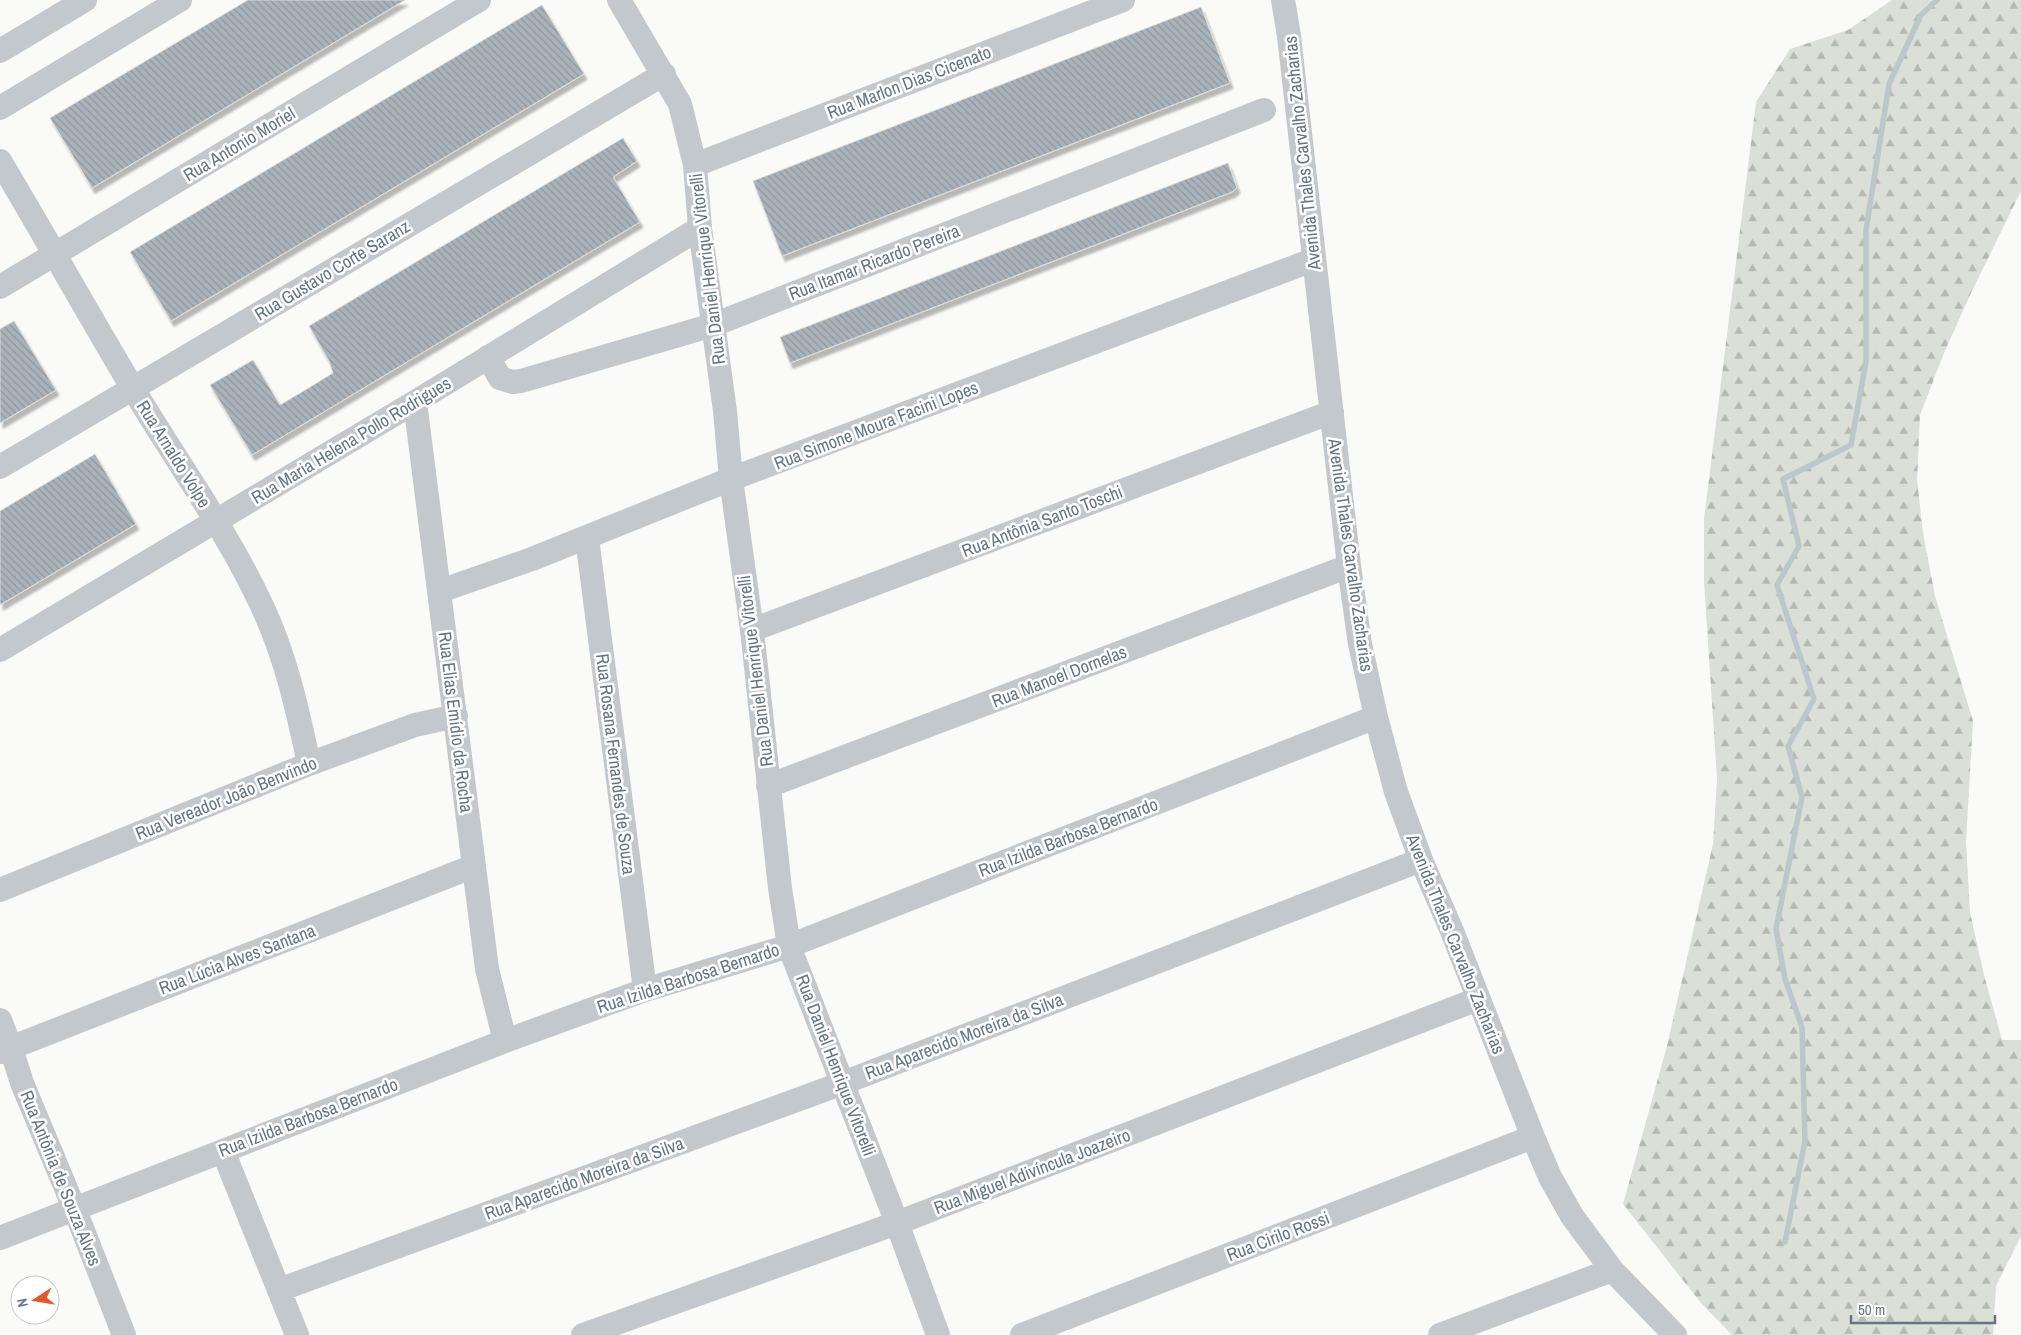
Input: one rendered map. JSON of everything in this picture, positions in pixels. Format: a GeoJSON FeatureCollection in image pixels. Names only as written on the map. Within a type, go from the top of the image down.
{"type":"FeatureCollection","features":[{"type":"Feature","properties":{"kind":"street"},"geometry":{"type":"LineString","coordinates":[[0,50],[85,0]]}},
{"type":"Feature","properties":{"kind":"street"},"geometry":{"type":"LineString","coordinates":[[0,108],[180,0]]}},
{"type":"Feature","properties":{"kind":"street","name":"Rua Antonio Moriel"},"geometry":{"type":"LineString","coordinates":[[0,287],[479,0]]}},
{"type":"Feature","properties":{"kind":"street","name":"Rua Daniel Henrique Vitorelli"},"geometry":{"type":"LineString","coordinates":[[619,0],[680,104],[695,165],[700,228],[725,411],[731,479],[752,630],[768,786],[789,946],[897,1223],[938,1335]]}},
{"type":"Feature","properties":{"kind":"street","name":"Rua Marlon Dias Cicenato"},"geometry":{"type":"LineString","coordinates":[[695,165],[1123,0]]}},
{"type":"Feature","properties":{"kind":"street","name":"Avenida Thales Carvalho Zacharias"},"geometry":{"type":"LineString","coordinates":[[1283,0],[1289,36],[1313,260],[1360,644],[1376,717],[1396,792],[1421,860],[1550,1177],[1572,1216],[1612,1270],[1675,1335]]}},
{"type":"Feature","properties":{"kind":"street","name":"Rua Gustavo Corte Saranz"},"geometry":{"type":"LineString","coordinates":[[0,467],[132,387],[664,74]]}},
{"type":"Feature","properties":{"kind":"street","name":"Rua Itamar Ricardo Pereira"},"geometry":{"type":"LineString","coordinates":[[488,357],[500,378],[521,382],[713,325],[1264,110]]}},
{"type":"Feature","properties":{"kind":"street","name":"Rua Arnaldo Volpe"},"geometry":{"type":"LineString","coordinates":[[0,161],[132,387],[216,520],[264,610],[290,686],[309,764]]}},
{"type":"Feature","properties":{"kind":"street","name":"Rua Maria Helena Pollo Rodrigues"},"geometry":{"type":"LineString","coordinates":[[0,650],[415,402],[700,228]]}},
{"type":"Feature","properties":{"kind":"street","name":"Rua Simone Moura Facini Lopes"},"geometry":{"type":"LineString","coordinates":[[440,591],[587,538],[731,479],[1313,260]]}},
{"type":"Feature","properties":{"kind":"street","name":"Rua Elias Emídio da Rocha"},"geometry":{"type":"LineString","coordinates":[[415,402],[487,969],[505,1041]]}},
{"type":"Feature","properties":{"kind":"street","name":"Rua Antônia Santo Toschi"},"geometry":{"type":"LineString","coordinates":[[752,630],[1332,412]]}},
{"type":"Feature","properties":{"kind":"street","name":"Rua Rosana Fernandes de Souza"},"geometry":{"type":"LineString","coordinates":[[587,538],[645,990]]}},
{"type":"Feature","properties":{"kind":"street","name":"Rua Manoel Dornelas"},"geometry":{"type":"LineString","coordinates":[[768,786],[1349,566]]}},
{"type":"Feature","properties":{"kind":"street","name":"Rua Vereador João Benvindo"},"geometry":{"type":"LineString","coordinates":[[0,890],[309,764],[415,725],[456,716]]}},
{"type":"Feature","properties":{"kind":"street","name":"Rua Izilda Barbosa Bernardo"},"geometry":{"type":"LineString","coordinates":[[0,1238],[505,1041],[645,990],[789,946],[1376,717]]}},
{"type":"Feature","properties":{"kind":"street","name":"Rua Aparecido Moreira da Silva"},"geometry":{"type":"LineString","coordinates":[[279,1290],[843,1083],[1421,860]]}},
{"type":"Feature","properties":{"kind":"street","name":"Rua Lúcia Alves Santana"},"geometry":{"type":"LineString","coordinates":[[6,1050],[474,866]]}},
{"type":"Feature","properties":{"kind":"street","name":"Rua Miguel Adivíncula Joazeiro"},"geometry":{"type":"LineString","coordinates":[[583,1335],[897,1223],[1478,999]]}},
{"type":"Feature","properties":{"kind":"street","name":"Rua Antônia de Souza Alves"},"geometry":{"type":"LineString","coordinates":[[0,1020],[6,1050],[22,1083],[75,1210],[124,1335]]}},
{"type":"Feature","properties":{"kind":"street","name":"Rua Cirilo Rossi"},"geometry":{"type":"LineString","coordinates":[[1022,1335],[1534,1137]]}},
{"type":"Feature","properties":{"kind":"street"},"geometry":{"type":"LineString","coordinates":[[223,1151],[297,1335]]}},
{"type":"Feature","properties":{"kind":"street"},"geometry":{"type":"LineString","coordinates":[[1440,1335],[1612,1270]]}},
{"type":"Feature","properties":{"kind":"green space"},"geometry":{"type":"Polygon","coordinates":[[[1892,0],[2021,0],[2021,191],[1971,293],[1944,353],[1920,415],[1917,480],[1923,533],[1935,596],[1973,721],[1966,841],[1970,912],[1984,975],[2002,1040],[2021,1040],[2021,1236],[1996,1286],[1993,1335],[1732,1335],[1701,1303],[1623,1204],[1667,1046],[1713,844],[1717,779],[1704,581],[1704,519],[1756,102],[1790,49],[1848,30],[1892,0]]]}},
{"type":"Feature","properties":{"kind":"building"},"geometry":{"type":"Polygon","coordinates":[[[248,0],[405,0],[92,188],[50,118],[248,0]]]}},
{"type":"Feature","properties":{"kind":"building"},"geometry":{"type":"Polygon","coordinates":[[[542,5],[584,74],[171,321],[130,252],[542,5]]]}},
{"type":"Feature","properties":{"kind":"building"},"geometry":{"type":"Polygon","coordinates":[[[1201,7],[1230,83],[782,256],[753,181],[1201,7]]]}},
{"type":"Feature","properties":{"kind":"building"},"geometry":{"type":"Polygon","coordinates":[[[623,138],[637,161],[613,177],[640,222],[252,455],[210,385],[253,360],[280,405],[302,392],[333,373],[329,361],[309,326],[623,138]]]}},
{"type":"Feature","properties":{"kind":"building"},"geometry":{"type":"Polygon","coordinates":[[[1228,163],[1237,188],[1232,192],[790,363],[780,337],[1228,163]]]}},
{"type":"Feature","properties":{"kind":"building"},"geometry":{"type":"Polygon","coordinates":[[[14,321],[56,390],[0,423],[0,329],[14,321]]]}},
{"type":"Feature","properties":{"kind":"building"},"geometry":{"type":"Polygon","coordinates":[[[95,454],[136,524],[0,605],[0,511],[95,454]]]}},
{"type":"Feature","properties":{"kind":"waterway"},"geometry":{"type":"LineString","coordinates":[[1785,1242],[1805,1141],[1802,1027],[1785,979],[1776,929],[1802,797],[1788,746],[1814,699],[1777,585],[1799,546],[1783,479],[1851,445],[1866,361],[1866,230],[1889,84],[1921,15],[1937,0]]}}]}
